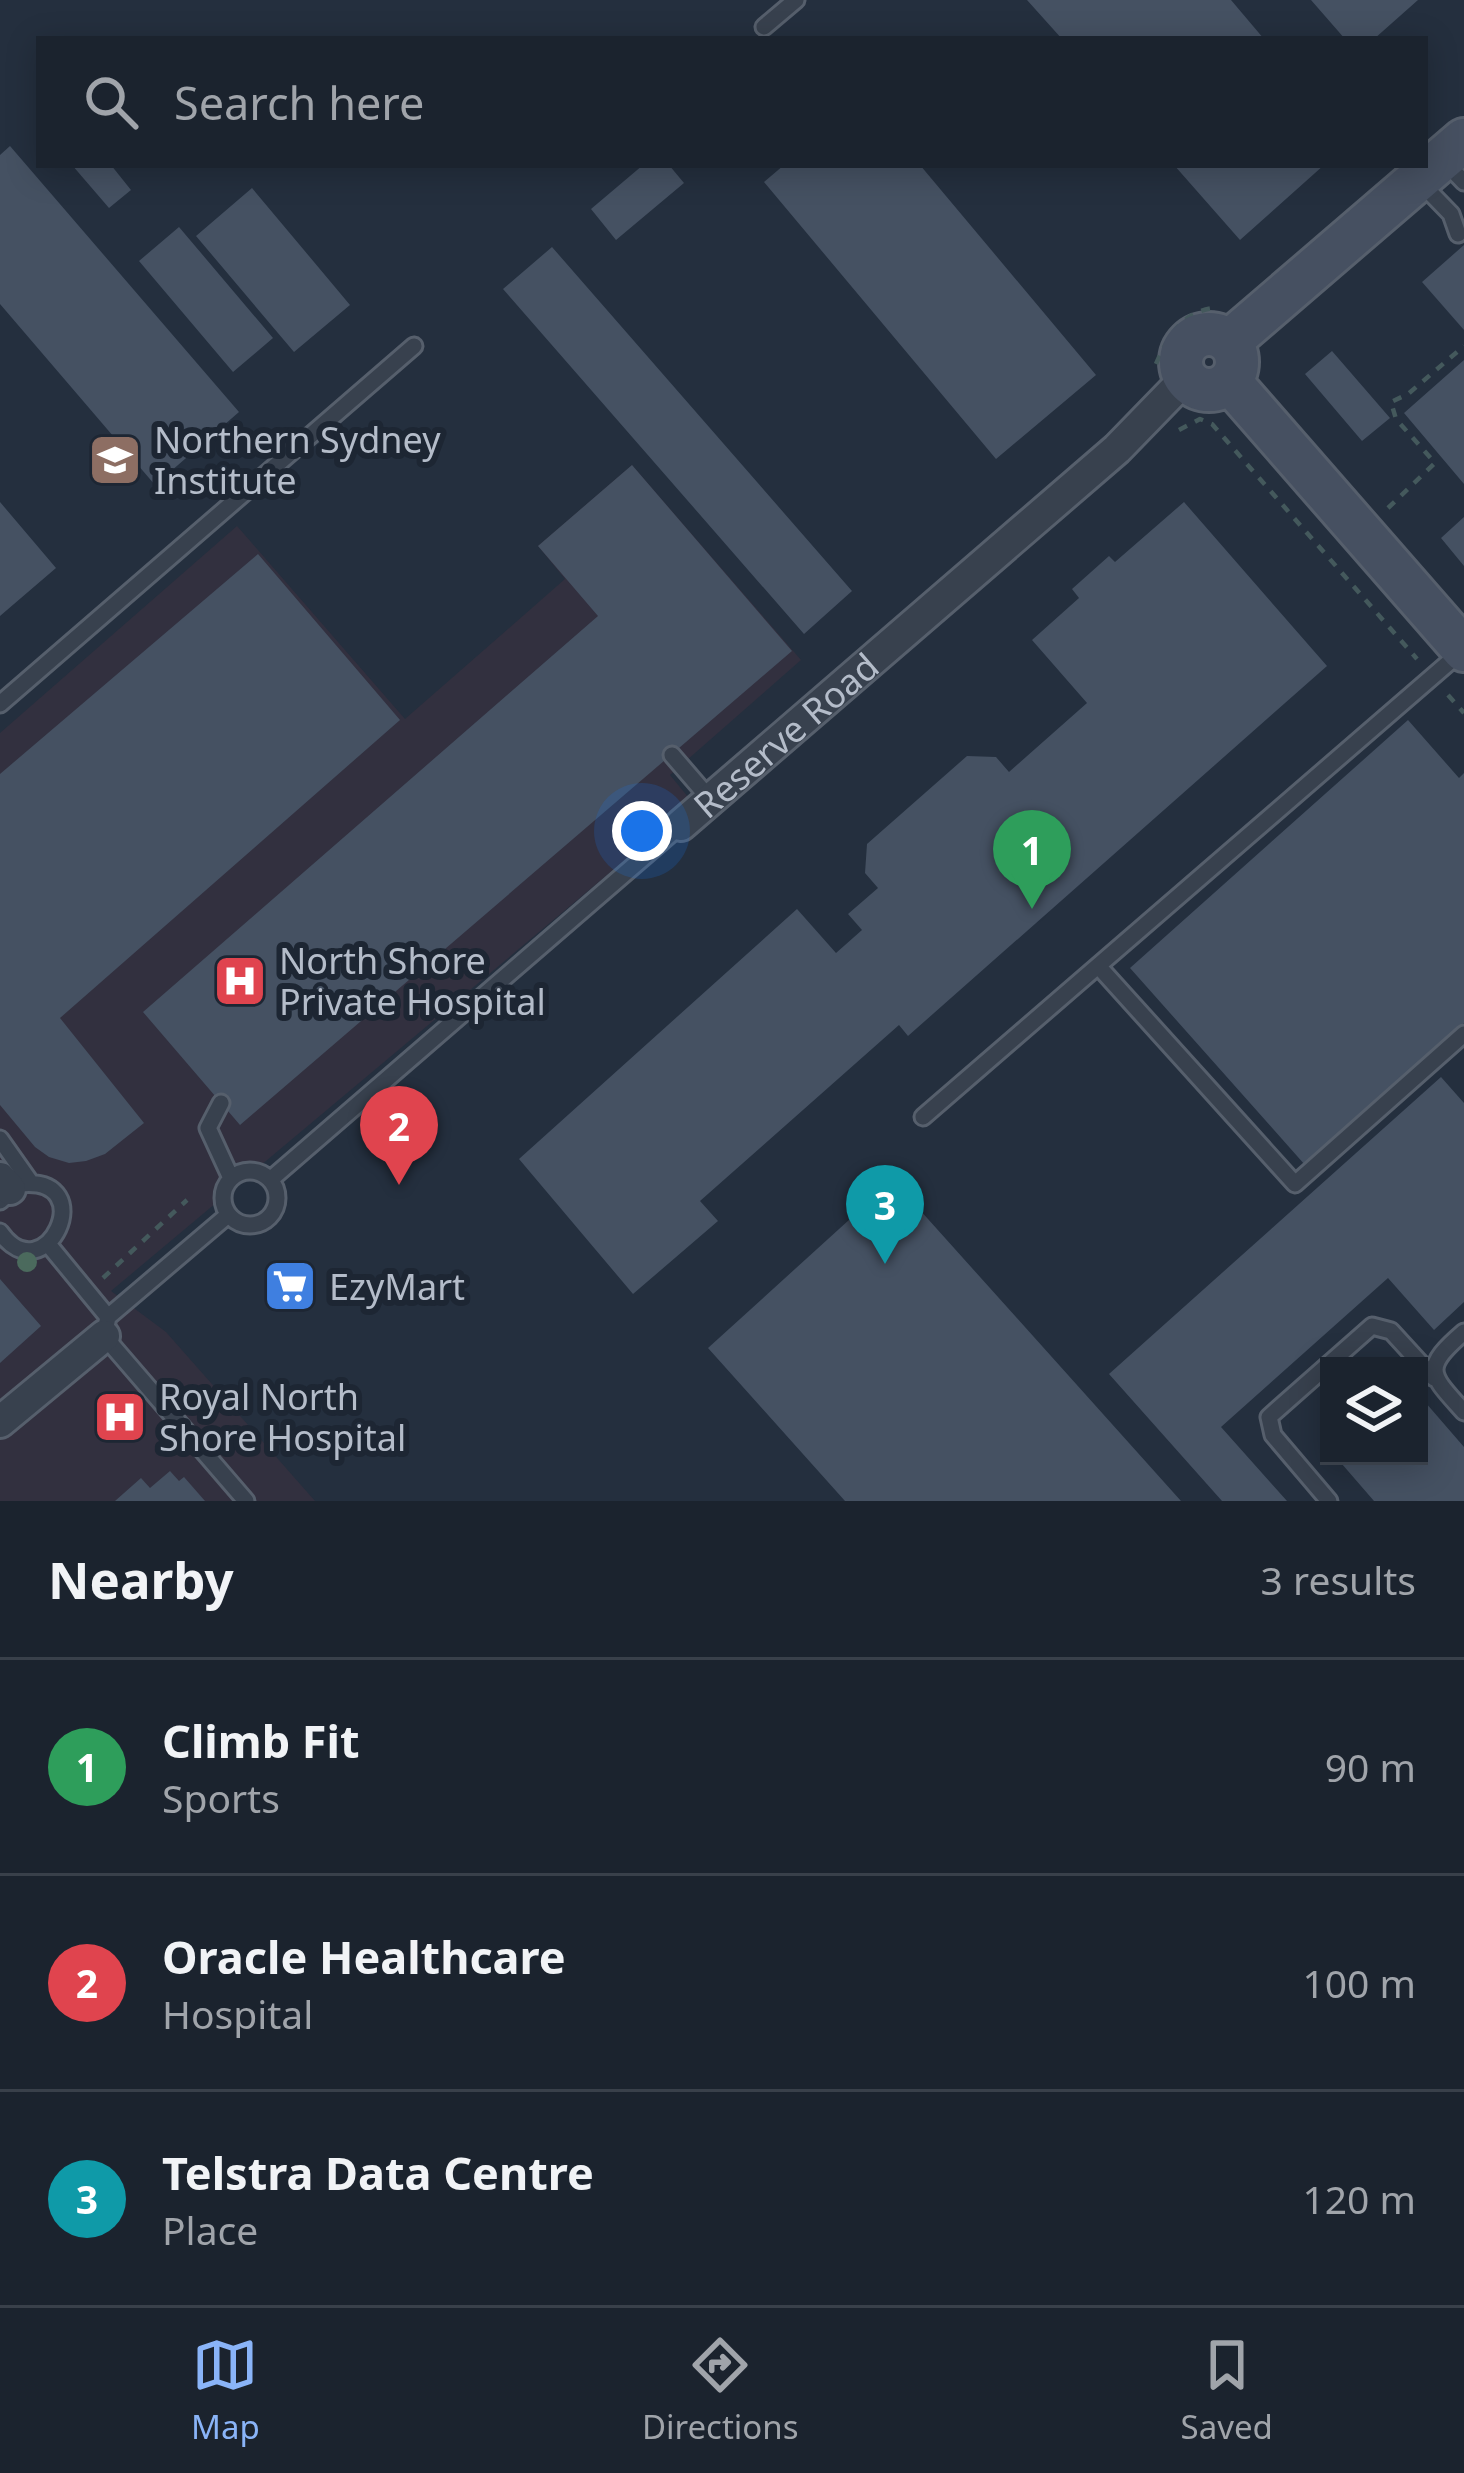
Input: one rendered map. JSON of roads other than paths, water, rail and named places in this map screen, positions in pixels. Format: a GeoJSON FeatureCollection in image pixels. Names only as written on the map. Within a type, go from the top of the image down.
{"type":"FeatureCollection","features":[{"type":"Feature","properties":{"kind":"street"},"geometry":{"type":"LineString","coordinates":[[1229,362],[1447,165]]}},
{"type":"Feature","properties":{"kind":"street"},"geometry":{"type":"LineString","coordinates":[[1186,379],[1180,361],[1187,343],[1213,334],[1229,362],[1454,659]]}},
{"type":"Feature","properties":{"kind":"street","name":"Reserve Road"},"geometry":{"type":"LineString","coordinates":[[681,825],[1117,448],[1186,379]]}},
{"type":"Feature","properties":{"kind":"street"},"geometry":{"type":"LineString","coordinates":[[0,1422],[106,1326]]}},
{"type":"Feature","properties":{"kind":"lane"},"geometry":{"type":"LineString","coordinates":[[764,27],[796,0]]}},
{"type":"Feature","properties":{"kind":"lane"},"geometry":{"type":"LineString","coordinates":[[1447,165],[1451,214],[1458,234]]}},
{"type":"Feature","properties":{"kind":"lane"},"geometry":{"type":"LineString","coordinates":[[0,704],[414,346]]}},
{"type":"Feature","properties":{"kind":"lane"},"geometry":{"type":"LineString","coordinates":[[923,1117],[1454,659]]}},
{"type":"Feature","properties":{"kind":"lane"},"geometry":{"type":"LineString","coordinates":[[672,755],[709,798]]}},
{"type":"Feature","properties":{"kind":"lane","name":"Reserve Road"},"geometry":{"type":"LineString","coordinates":[[270,1180],[681,825]]}},
{"type":"Feature","properties":{"kind":"lane"},"geometry":{"type":"LineString","coordinates":[[1100,968],[1295,1184],[1464,1034]]}},
{"type":"Feature","properties":{"kind":"lane"},"geometry":{"type":"LineString","coordinates":[[221,1103],[208,1128],[231,1178],[223,1200],[228,1215],[251,1225],[268,1219],[277,1204],[270,1180],[251,1170],[231,1178]]}},
{"type":"Feature","properties":{"kind":"lane"},"geometry":{"type":"LineString","coordinates":[[0,1139],[7,1191],[50,1190],[62,1207],[61,1228],[38,1249],[15,1247],[0,1232]]}},
{"type":"Feature","properties":{"kind":"lane"},"geometry":{"type":"LineString","coordinates":[[106,1326],[228,1215]]}},
{"type":"Feature","properties":{"kind":"lane"},"geometry":{"type":"LineString","coordinates":[[48,1244],[88,1291],[106,1326],[246,1501]]}},
{"type":"Feature","properties":{"kind":"lane"},"geometry":{"type":"LineString","coordinates":[[1329,1501],[1273,1435],[1269,1417],[1372,1326],[1391,1331],[1464,1412]]}},
{"type":"Feature","properties":{"kind":"lane"},"geometry":{"type":"LineString","coordinates":[[1434,1378],[1437,1355],[1464,1332]]}},
{"type":"Feature","properties":{"kind":"place","name":"Northern Sydney Institute"},"geometry":{"type":"Point","coordinates":[115,460]}},
{"type":"Feature","properties":{"kind":"place","name":"Climb Fit"},"geometry":{"type":"Point","coordinates":[1032,909]}},
{"type":"Feature","properties":{"kind":"place","name":"North Shore Private Hospital"},"geometry":{"type":"Point","coordinates":[240,981]}},
{"type":"Feature","properties":{"kind":"place","name":"Oracle Healthcare"},"geometry":{"type":"Point","coordinates":[399,1185]}},
{"type":"Feature","properties":{"kind":"place","name":"Telstra Data Centre"},"geometry":{"type":"Point","coordinates":[885,1264]}},
{"type":"Feature","properties":{"kind":"place","name":"EzyMart"},"geometry":{"type":"Point","coordinates":[290,1286]}},
{"type":"Feature","properties":{"kind":"place","name":"Royal North Shore Hospital"},"geometry":{"type":"Point","coordinates":[120,1417]}}]}
